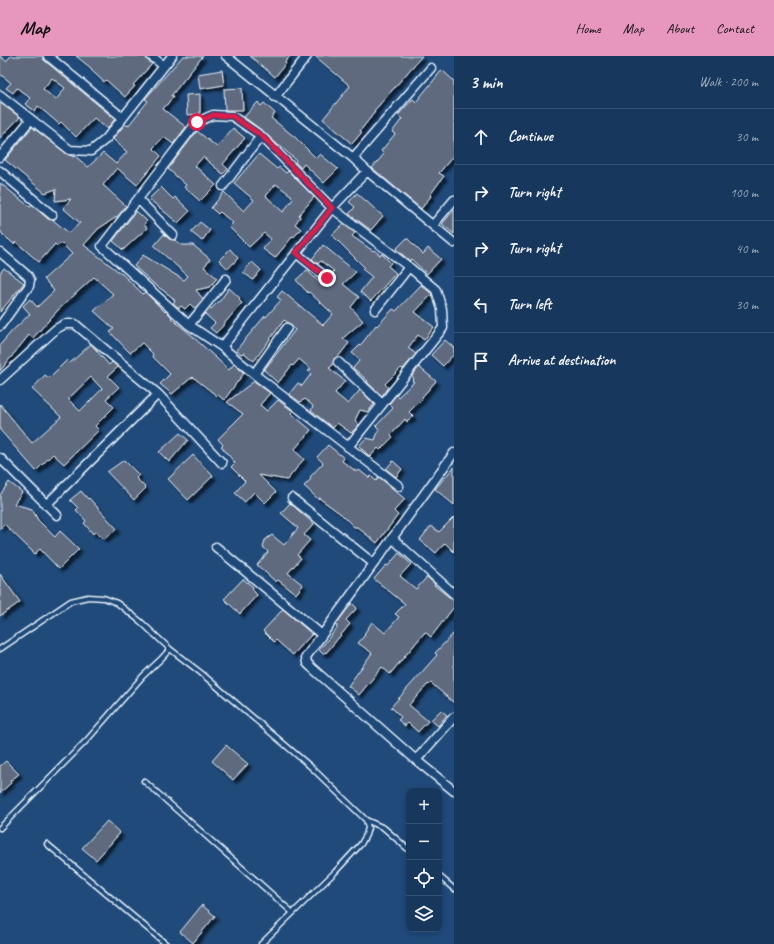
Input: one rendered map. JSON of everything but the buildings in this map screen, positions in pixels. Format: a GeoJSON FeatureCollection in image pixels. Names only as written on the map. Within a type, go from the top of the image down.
{"type":"FeatureCollection","features":[{"type":"Feature","properties":{"kind":"street"},"geometry":{"type":"LineString","coordinates":[[48,56],[123,118]]}},
{"type":"Feature","properties":{"kind":"street"},"geometry":{"type":"LineString","coordinates":[[151,56],[164,66]]}},
{"type":"Feature","properties":{"kind":"street"},"geometry":{"type":"LineString","coordinates":[[0,95],[70,150],[91,151],[106,139],[172,56]]}},
{"type":"Feature","properties":{"kind":"street"},"geometry":{"type":"LineString","coordinates":[[226,56],[353,158],[454,243]]}},
{"type":"Feature","properties":{"kind":"street"},"geometry":{"type":"LineString","coordinates":[[275,96],[307,56]]}},
{"type":"Feature","properties":{"kind":"street"},"geometry":{"type":"LineString","coordinates":[[353,158],[431,68]]}},
{"type":"Feature","properties":{"kind":"street"},"geometry":{"type":"LineString","coordinates":[[348,447],[443,328],[442,309],[436,290],[409,267],[332,208],[262,136],[232,116],[213,115],[197,122],[102,246],[189,325],[222,347],[254,374],[348,447],[399,486]]}},
{"type":"Feature","properties":{"kind":"street"},"geometry":{"type":"LineString","coordinates":[[0,157],[31,119]]}},
{"type":"Feature","properties":{"kind":"street"},"geometry":{"type":"LineString","coordinates":[[222,186],[262,136]]}},
{"type":"Feature","properties":{"kind":"street"},"geometry":{"type":"LineString","coordinates":[[0,171],[52,215]]}},
{"type":"Feature","properties":{"kind":"street"},"geometry":{"type":"LineString","coordinates":[[222,347],[332,208],[367,171]]}},
{"type":"Feature","properties":{"kind":"street"},"geometry":{"type":"LineString","coordinates":[[138,199],[174,236]]}},
{"type":"Feature","properties":{"kind":"street"},"geometry":{"type":"LineString","coordinates":[[433,226],[454,200]]}},
{"type":"Feature","properties":{"kind":"street"},"geometry":{"type":"LineString","coordinates":[[0,252],[28,276],[30,280],[29,286],[0,325]]}},
{"type":"Feature","properties":{"kind":"street"},"geometry":{"type":"LineString","coordinates":[[296,253],[327,278]]}},
{"type":"Feature","properties":{"kind":"street"},"geometry":{"type":"LineString","coordinates":[[375,310],[409,267]]}},
{"type":"Feature","properties":{"kind":"street"},"geometry":{"type":"LineString","coordinates":[[189,325],[226,279]]}},
{"type":"Feature","properties":{"kind":"street"},"geometry":{"type":"LineString","coordinates":[[0,380],[56,329],[65,324],[75,324],[158,394],[222,463]]}},
{"type":"Feature","properties":{"kind":"street"},"geometry":{"type":"LineString","coordinates":[[254,374],[287,328]]}},
{"type":"Feature","properties":{"kind":"street"},"geometry":{"type":"LineString","coordinates":[[338,362],[382,404]]}},
{"type":"Feature","properties":{"kind":"street"},"geometry":{"type":"LineString","coordinates":[[46,505],[158,394]]}},
{"type":"Feature","properties":{"kind":"street"},"geometry":{"type":"LineString","coordinates":[[454,453],[306,657],[307,663],[416,760],[454,791]]}},
{"type":"Feature","properties":{"kind":"street"},"geometry":{"type":"LineString","coordinates":[[0,458],[46,505],[57,514]]}},
{"type":"Feature","properties":{"kind":"street"},"geometry":{"type":"LineString","coordinates":[[292,498],[374,563]]}},
{"type":"Feature","properties":{"kind":"street"},"geometry":{"type":"LineString","coordinates":[[392,538],[454,594]]}},
{"type":"Feature","properties":{"kind":"street"},"geometry":{"type":"LineString","coordinates":[[216,547],[322,635]]}},
{"type":"Feature","properties":{"kind":"street"},"geometry":{"type":"LineString","coordinates":[[416,760],[454,717]]}},
{"type":"Feature","properties":{"kind":"lane"},"geometry":{"type":"LineString","coordinates":[[0,649],[71,601],[88,597],[104,598],[117,603],[311,767],[366,820],[384,828],[406,847]]}},
{"type":"Feature","properties":{"kind":"lane"},"geometry":{"type":"LineString","coordinates":[[0,828],[87,740],[143,676],[170,648]]}},
{"type":"Feature","properties":{"kind":"lane"},"geometry":{"type":"LineString","coordinates":[[144,780],[293,913]]}},
{"type":"Feature","properties":{"kind":"lane"},"geometry":{"type":"LineString","coordinates":[[261,944],[335,872],[361,844],[368,828],[366,820]]}},
{"type":"Feature","properties":{"kind":"lane"},"geometry":{"type":"LineString","coordinates":[[48,844],[166,944]]}},
{"type":"Feature","properties":{"kind":"lane"},"geometry":{"type":"LineString","coordinates":[[442,879],[454,889]]}},
{"type":"Feature","properties":{"kind":"route"},"geometry":{"type":"LineString","coordinates":[[197,122],[213,115],[232,116],[262,136],[332,208],[296,253],[327,278]]}}]}
